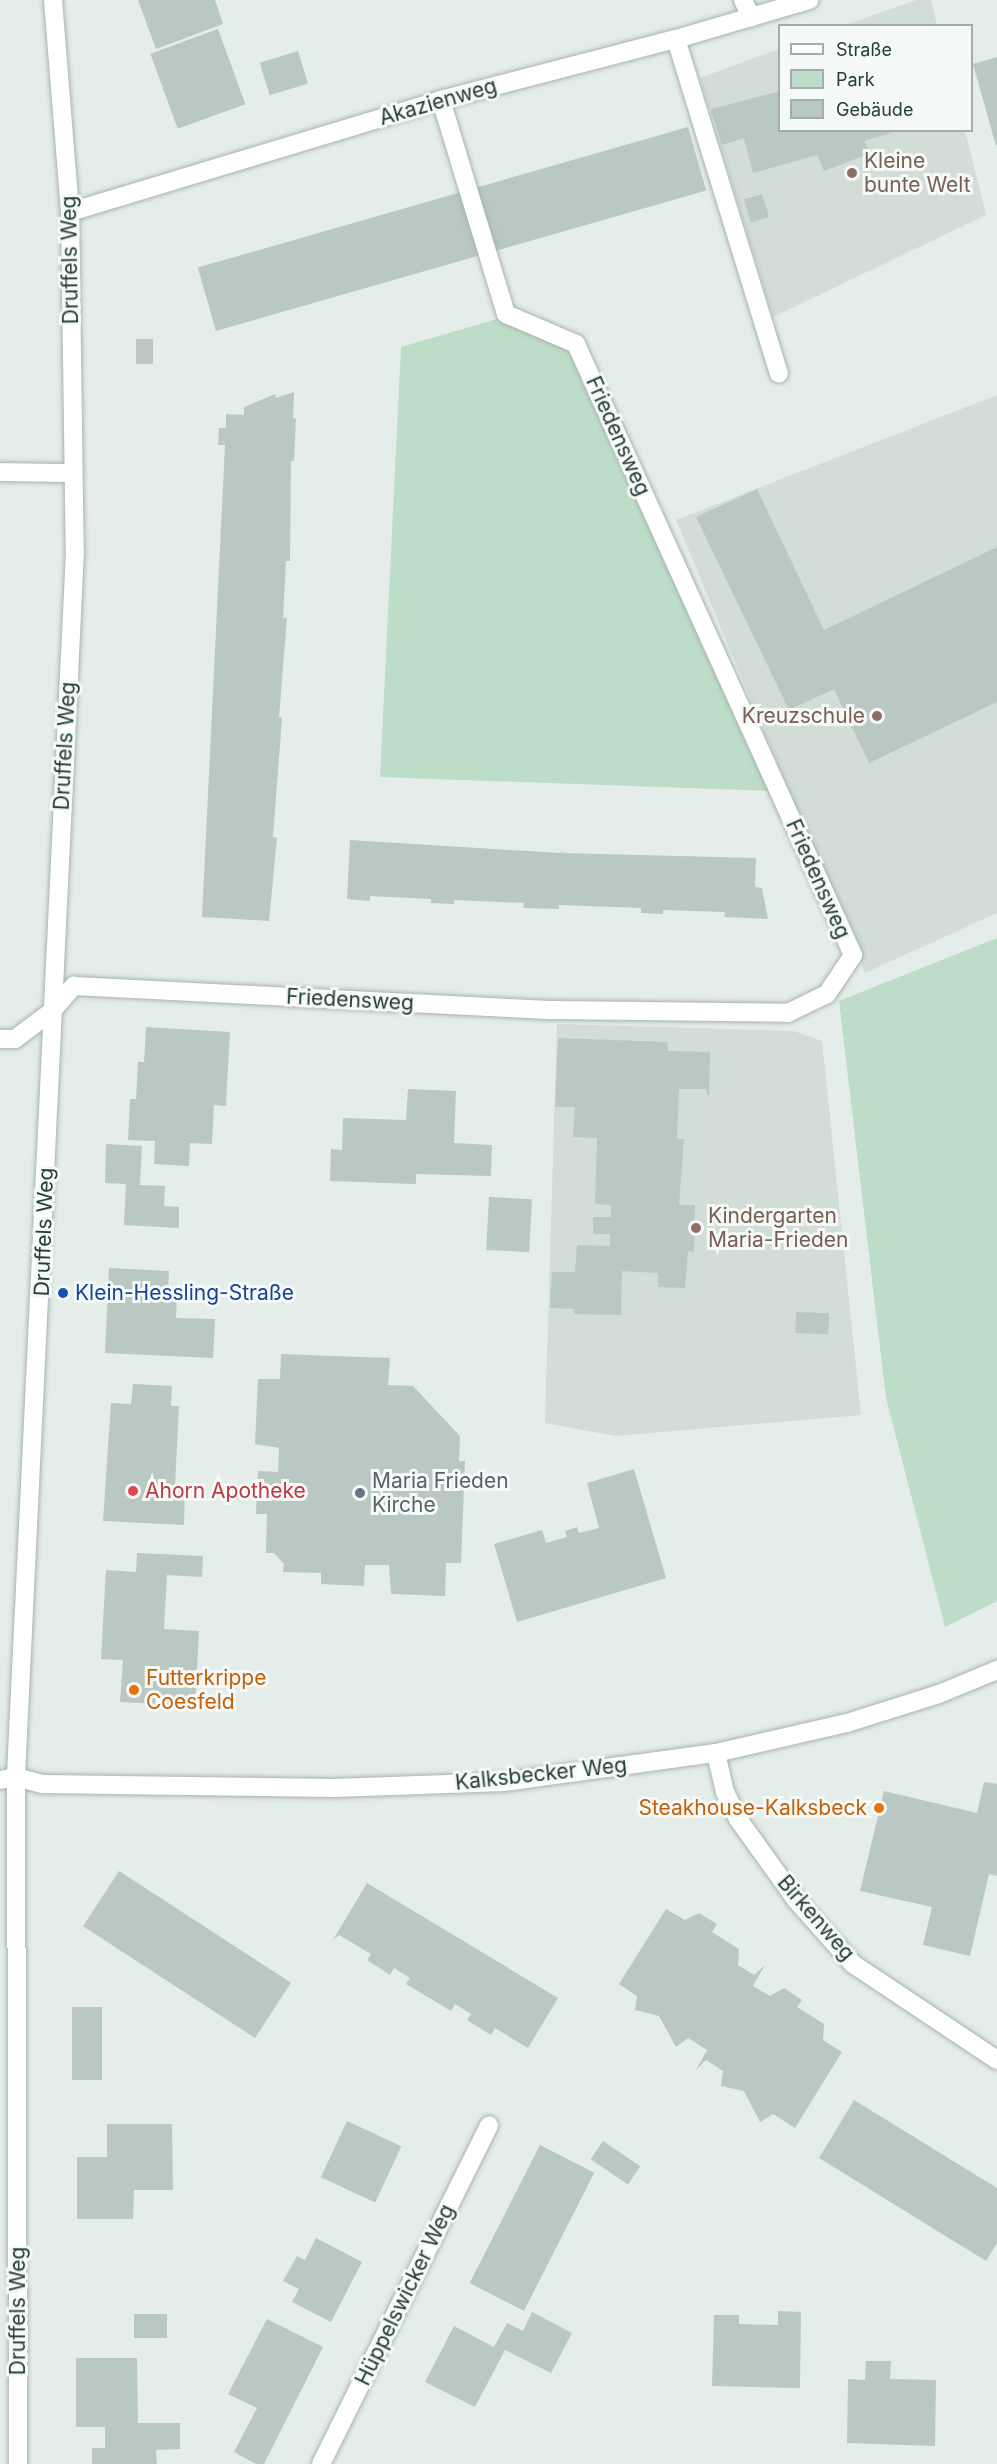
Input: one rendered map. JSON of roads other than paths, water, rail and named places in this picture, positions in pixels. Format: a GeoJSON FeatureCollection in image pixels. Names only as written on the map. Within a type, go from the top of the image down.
{"type":"FeatureCollection","features":[{"type":"Feature","properties":{"kind":"street","name":"Druffels Weg"},"geometry":{"type":"LineString","coordinates":[[18,2464],[8,1778],[42,1287],[51,1012],[75,551],[70,212],[53,0]]}},
{"type":"Feature","properties":{"kind":"street"},"geometry":{"type":"LineString","coordinates":[[743,0],[751,17]]}},
{"type":"Feature","properties":{"kind":"street","name":"Akazienweg"},"geometry":{"type":"LineString","coordinates":[[70,212],[441,100],[676,39],[809,0]]}},
{"type":"Feature","properties":{"kind":"street"},"geometry":{"type":"LineString","coordinates":[[676,39],[779,374]]}},
{"type":"Feature","properties":{"kind":"street","name":"Friedensweg"},"geometry":{"type":"LineString","coordinates":[[51,1012],[74,986],[553,1010],[788,1013],[827,994],[853,955],[576,344],[506,314],[441,100]]}},
{"type":"Feature","properties":{"kind":"street"},"geometry":{"type":"LineString","coordinates":[[0,472],[73,473]]}},
{"type":"Feature","properties":{"kind":"street"},"geometry":{"type":"LineString","coordinates":[[0,1039],[15,1039],[51,1012]]}},
{"type":"Feature","properties":{"kind":"street","name":"Kalksbecker Weg"},"geometry":{"type":"LineString","coordinates":[[8,1778],[43,1784],[334,1788],[493,1783],[716,1754],[847,1723],[939,1694],[997,1670]]}},
{"type":"Feature","properties":{"kind":"street","name":"Birkenweg"},"geometry":{"type":"LineString","coordinates":[[716,1754],[725,1792],[738,1819],[797,1901],[853,1964],[997,2060]]}},
{"type":"Feature","properties":{"kind":"street","name":"Hüppelswicker Weg"},"geometry":{"type":"LineString","coordinates":[[321,2464],[489,2125]]}},
{"type":"Feature","properties":{"kind":"place","name":"Kleine bunte Welt"},"geometry":{"type":"Point","coordinates":[852,173]}},
{"type":"Feature","properties":{"kind":"place","name":"Kreuzschule"},"geometry":{"type":"Point","coordinates":[877,716]}},
{"type":"Feature","properties":{"kind":"place","name":"Kindergarten Maria-Frieden"},"geometry":{"type":"Point","coordinates":[696,1228]}},
{"type":"Feature","properties":{"kind":"place","name":"Klein-Hessling-Straße"},"geometry":{"type":"Point","coordinates":[63,1293]}},
{"type":"Feature","properties":{"kind":"place","name":"Ahorn Apotheke"},"geometry":{"type":"Point","coordinates":[133,1491]}},
{"type":"Feature","properties":{"kind":"place","name":"Maria Frieden Kirche"},"geometry":{"type":"Point","coordinates":[360,1493]}},
{"type":"Feature","properties":{"kind":"place","name":"Futterkrippe Coesfeld"},"geometry":{"type":"Point","coordinates":[134,1690]}},
{"type":"Feature","properties":{"kind":"place","name":"Steakhouse-Kalksbeck"},"geometry":{"type":"Point","coordinates":[879,1808]}}]}
